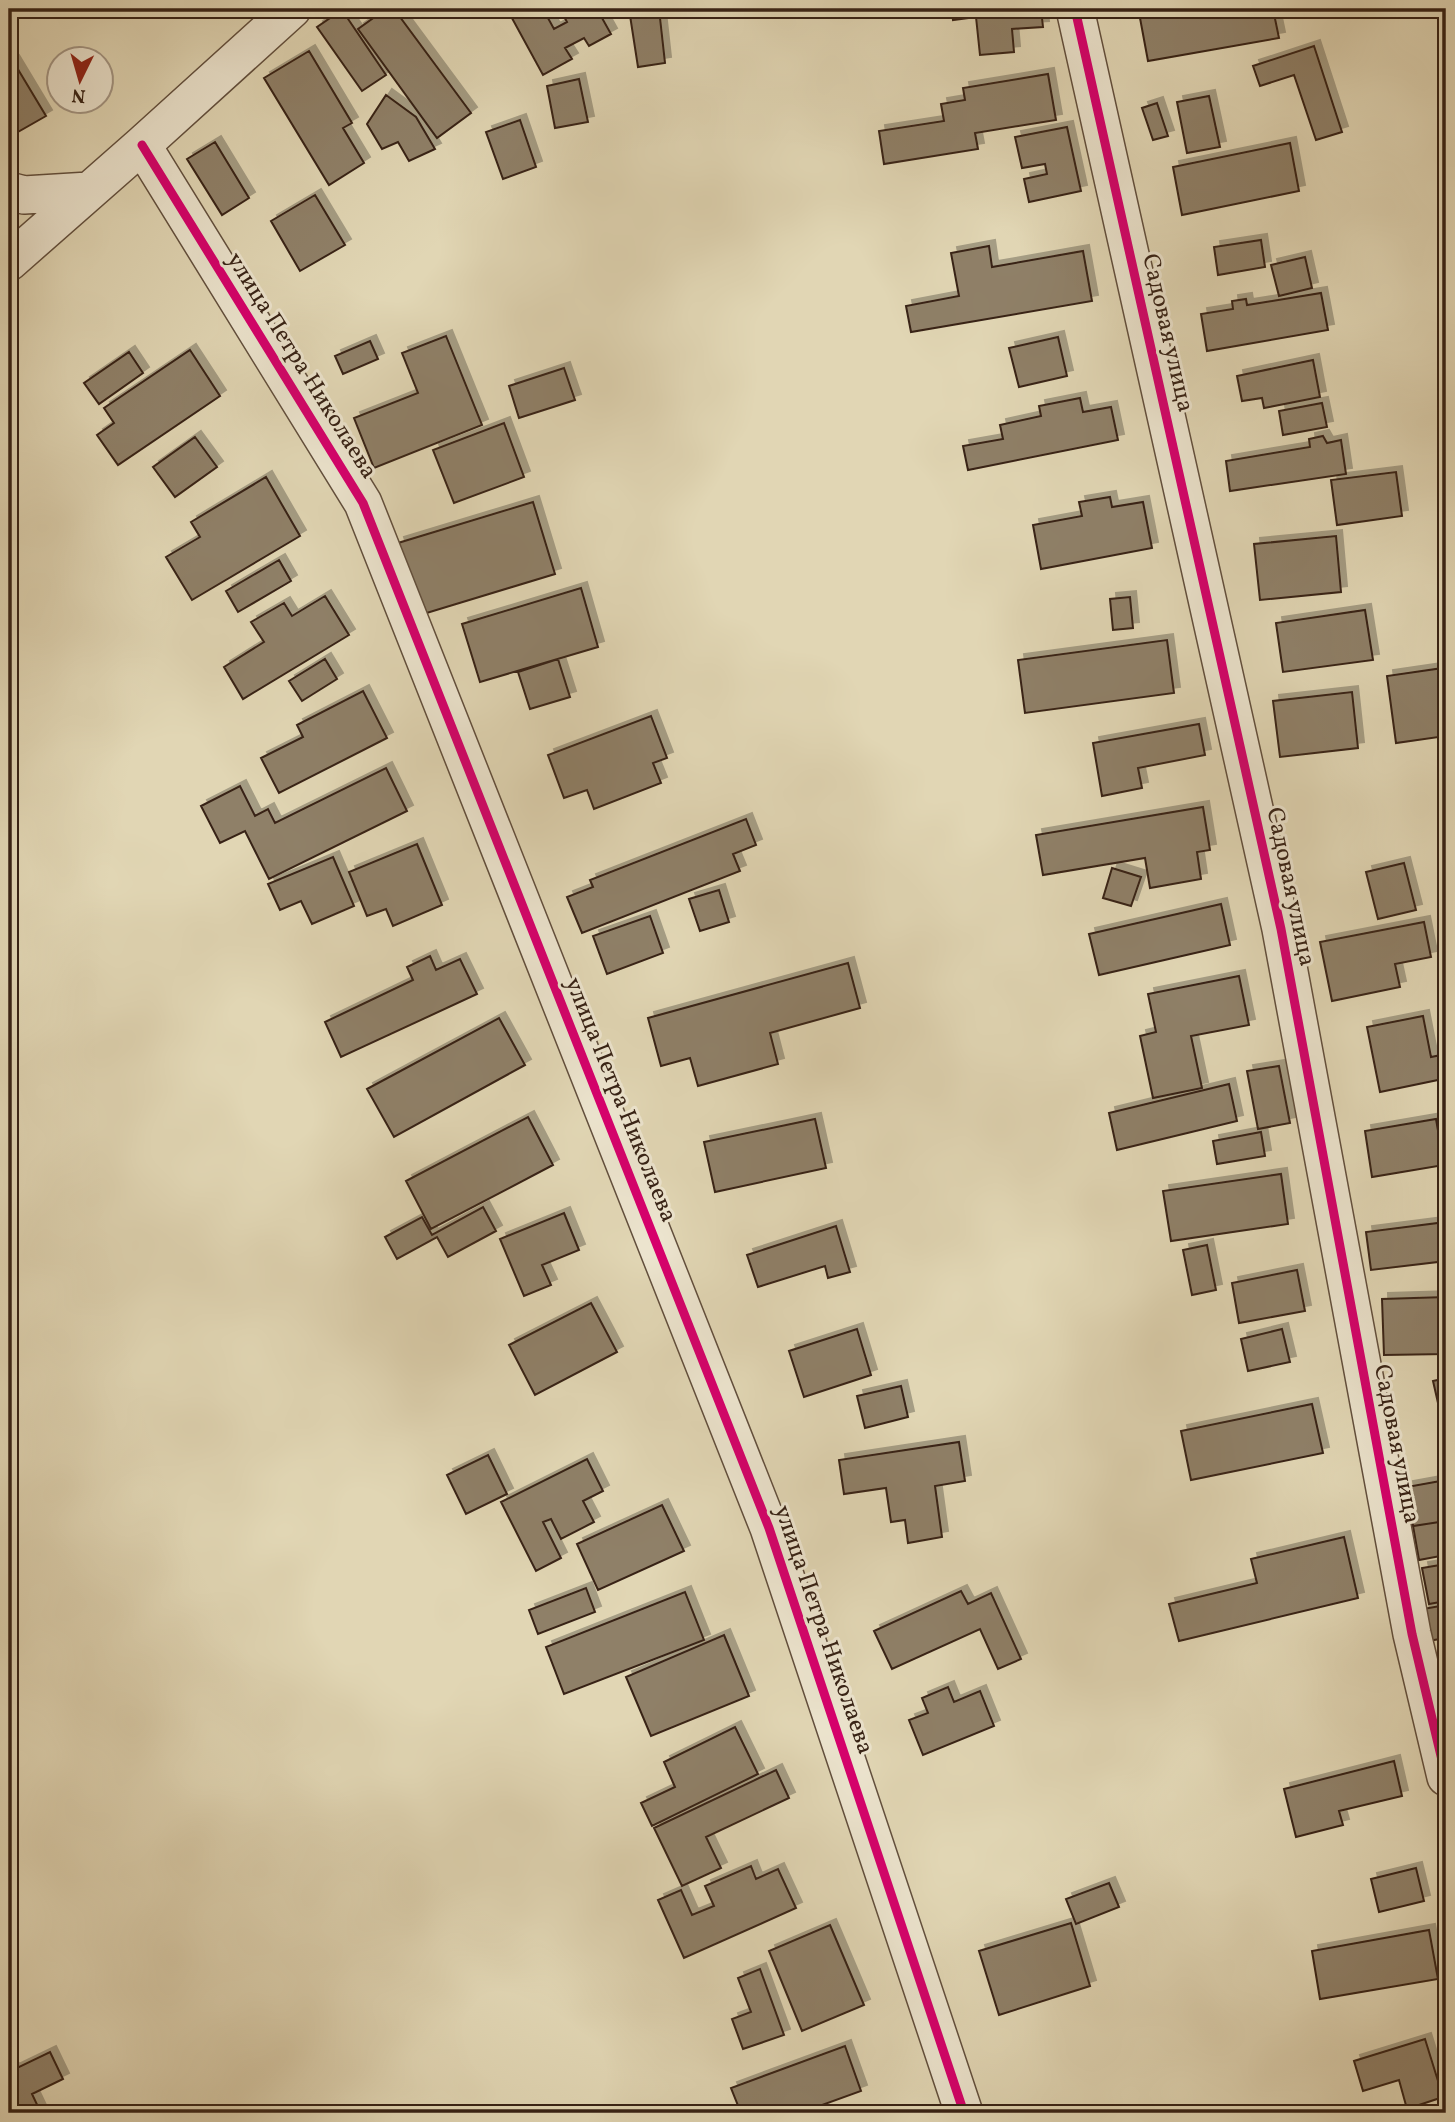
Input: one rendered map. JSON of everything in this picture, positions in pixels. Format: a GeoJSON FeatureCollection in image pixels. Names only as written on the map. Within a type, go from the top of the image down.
{"type":"FeatureCollection","features":[{"type":"Feature","properties":{"kind":"street"},"geometry":{"type":"LineString","coordinates":[[9,261],[292,9]]}},
{"type":"Feature","properties":{"kind":"street","name":"Садовая улица"},"geometry":{"type":"LineString","coordinates":[[1075,9],[1281,929],[1412,1634],[1446,1777]]}},
{"type":"Feature","properties":{"kind":"street","name":"улица Петра Николаева"},"geometry":{"type":"LineString","coordinates":[[142,145],[363,503],[769,1528],[964,2113]]}},
{"type":"Feature","properties":{"kind":"street"},"geometry":{"type":"LineString","coordinates":[[9,191],[24,195],[89,191]]}},
{"type":"Feature","properties":{"kind":"building"},"geometry":{"type":"Polygon","coordinates":[[[386,9],[394,9],[471,113],[437,138],[358,29],[386,9]]]}},
{"type":"Feature","properties":{"kind":"building"},"geometry":{"type":"Polygon","coordinates":[[[507,9],[543,9],[554,29],[567,22],[560,9],[597,9],[611,34],[589,46],[584,38],[565,48],[572,59],[543,75],[507,9]]]}},
{"type":"Feature","properties":{"kind":"building"},"geometry":{"type":"Polygon","coordinates":[[[629,9],[659,9],[665,63],[638,67],[629,9]]]}},
{"type":"Feature","properties":{"kind":"building"},"geometry":{"type":"Polygon","coordinates":[[[952,9],[1041,9],[1043,27],[1012,29],[1014,52],[980,55],[976,17],[953,20],[952,9]]]}},
{"type":"Feature","properties":{"kind":"building"},"geometry":{"type":"Polygon","coordinates":[[[1196,9],[1273,9],[1279,38],[1148,61],[1140,18],[1196,9]]]}},
{"type":"Feature","properties":{"kind":"building"},"geometry":{"type":"Polygon","coordinates":[[[342,10],[386,75],[362,91],[317,27],[342,10]]]}},
{"type":"Feature","properties":{"kind":"building"},"geometry":{"type":"Polygon","coordinates":[[[1314,46],[1342,132],[1316,140],[1294,75],[1260,86],[1253,66],[1314,46]]]}},
{"type":"Feature","properties":{"kind":"building"},"geometry":{"type":"Polygon","coordinates":[[[309,51],[352,123],[343,128],[364,163],[329,185],[264,78],[309,51]]]}},
{"type":"Feature","properties":{"kind":"building"},"geometry":{"type":"Polygon","coordinates":[[[13,61],[46,116],[9,137],[9,63],[13,61]]]}},
{"type":"Feature","properties":{"kind":"building"},"geometry":{"type":"Polygon","coordinates":[[[1048,74],[1056,120],[975,133],[978,149],[884,164],[879,131],[944,121],[941,104],[965,100],[963,88],[1048,74]]]}},
{"type":"Feature","properties":{"kind":"building"},"geometry":{"type":"Polygon","coordinates":[[[579,79],[588,122],[555,128],[547,86],[579,79]]]}},
{"type":"Feature","properties":{"kind":"building"},"geometry":{"type":"Polygon","coordinates":[[[386,95],[416,117],[435,149],[409,161],[398,142],[382,149],[367,124],[386,95]]]}},
{"type":"Feature","properties":{"kind":"building"},"geometry":{"type":"Polygon","coordinates":[[[1209,96],[1220,147],[1187,153],[1177,102],[1209,96]]]}},
{"type":"Feature","properties":{"kind":"building"},"geometry":{"type":"Polygon","coordinates":[[[1157,103],[1168,136],[1153,140],[1142,108],[1157,103]]]}},
{"type":"Feature","properties":{"kind":"building"},"geometry":{"type":"Polygon","coordinates":[[[520,120],[536,167],[503,179],[486,132],[520,120]]]}},
{"type":"Feature","properties":{"kind":"building"},"geometry":{"type":"Polygon","coordinates":[[[1067,127],[1081,191],[1029,202],[1024,179],[1047,174],[1045,164],[1022,168],[1015,137],[1067,127]]]}},
{"type":"Feature","properties":{"kind":"building"},"geometry":{"type":"Polygon","coordinates":[[[215,142],[249,198],[222,215],[187,159],[215,142]]]}},
{"type":"Feature","properties":{"kind":"building"},"geometry":{"type":"Polygon","coordinates":[[[1290,143],[1299,191],[1182,215],[1173,167],[1290,143]]]}},
{"type":"Feature","properties":{"kind":"building"},"geometry":{"type":"Polygon","coordinates":[[[315,195],[345,245],[300,271],[271,221],[315,195]]]}},
{"type":"Feature","properties":{"kind":"building"},"geometry":{"type":"Polygon","coordinates":[[[1261,240],[1265,267],[1218,275],[1214,247],[1261,240]]]}},
{"type":"Feature","properties":{"kind":"building"},"geometry":{"type":"Polygon","coordinates":[[[989,246],[992,267],[1083,251],[1092,301],[911,332],[906,306],[959,296],[951,253],[989,246]]]}},
{"type":"Feature","properties":{"kind":"building"},"geometry":{"type":"Polygon","coordinates":[[[1305,257],[1312,288],[1279,296],[1271,265],[1305,257]]]}},
{"type":"Feature","properties":{"kind":"building"},"geometry":{"type":"Polygon","coordinates":[[[1321,293],[1328,330],[1207,351],[1201,314],[1233,309],[1232,301],[1246,299],[1247,305],[1321,293]]]}},
{"type":"Feature","properties":{"kind":"building"},"geometry":{"type":"Polygon","coordinates":[[[446,336],[482,425],[374,468],[354,418],[418,393],[402,353],[446,336]]]}},
{"type":"Feature","properties":{"kind":"building"},"geometry":{"type":"Polygon","coordinates":[[[1058,337],[1067,376],[1019,387],[1009,348],[1058,337]]]}},
{"type":"Feature","properties":{"kind":"building"},"geometry":{"type":"Polygon","coordinates":[[[370,341],[378,359],[343,374],[335,356],[370,341]]]}},
{"type":"Feature","properties":{"kind":"building"},"geometry":{"type":"Polygon","coordinates":[[[190,350],[220,396],[118,465],[97,435],[114,423],[104,408],[190,350]]]}},
{"type":"Feature","properties":{"kind":"building"},"geometry":{"type":"Polygon","coordinates":[[[129,352],[143,373],[99,404],[84,383],[129,352]]]}},
{"type":"Feature","properties":{"kind":"building"},"geometry":{"type":"Polygon","coordinates":[[[1313,360],[1320,397],[1264,408],[1262,398],[1242,401],[1237,376],[1313,360]]]}},
{"type":"Feature","properties":{"kind":"building"},"geometry":{"type":"Polygon","coordinates":[[[564,368],[575,400],[519,418],[509,386],[564,368]]]}},
{"type":"Feature","properties":{"kind":"building"},"geometry":{"type":"Polygon","coordinates":[[[1080,398],[1083,412],[1111,407],[1118,440],[968,470],[963,446],[1003,439],[1000,425],[1041,416],[1039,406],[1080,398]]]}},
{"type":"Feature","properties":{"kind":"building"},"geometry":{"type":"Polygon","coordinates":[[[1322,403],[1327,427],[1283,435],[1279,411],[1322,403]]]}},
{"type":"Feature","properties":{"kind":"building"},"geometry":{"type":"Polygon","coordinates":[[[504,423],[524,477],[454,503],[433,450],[504,423]]]}},
{"type":"Feature","properties":{"kind":"building"},"geometry":{"type":"Polygon","coordinates":[[[1323,436],[1327,443],[1341,440],[1346,474],[1230,491],[1226,461],[1310,447],[1309,439],[1323,436]]]}},
{"type":"Feature","properties":{"kind":"building"},"geometry":{"type":"Polygon","coordinates":[[[195,437],[217,467],[175,497],[153,467],[195,437]]]}},
{"type":"Feature","properties":{"kind":"building"},"geometry":{"type":"Polygon","coordinates":[[[1396,472],[1402,516],[1337,525],[1331,480],[1396,472]]]}},
{"type":"Feature","properties":{"kind":"building"},"geometry":{"type":"Polygon","coordinates":[[[266,477],[300,536],[192,600],[166,557],[200,537],[191,522],[266,477]]]}},
{"type":"Feature","properties":{"kind":"building"},"geometry":{"type":"Polygon","coordinates":[[[1110,497],[1112,507],[1143,502],[1152,548],[1041,569],[1033,525],[1082,516],[1079,502],[1110,497]]]}},
{"type":"Feature","properties":{"kind":"building"},"geometry":{"type":"Polygon","coordinates":[[[533,502],[555,574],[420,615],[398,543],[533,502]]]}},
{"type":"Feature","properties":{"kind":"building"},"geometry":{"type":"Polygon","coordinates":[[[1336,536],[1341,592],[1260,600],[1254,544],[1336,536]]]}},
{"type":"Feature","properties":{"kind":"building"},"geometry":{"type":"Polygon","coordinates":[[[279,560],[291,581],[238,612],[226,591],[279,560]]]}},
{"type":"Feature","properties":{"kind":"building"},"geometry":{"type":"Polygon","coordinates":[[[581,588],[598,647],[480,682],[462,624],[581,588]]]}},
{"type":"Feature","properties":{"kind":"building"},"geometry":{"type":"Polygon","coordinates":[[[325,596],[349,635],[243,699],[224,667],[264,642],[251,622],[284,603],[292,616],[325,596]]]}},
{"type":"Feature","properties":{"kind":"building"},"geometry":{"type":"Polygon","coordinates":[[[1130,597],[1133,628],[1113,630],[1110,599],[1130,597]]]}},
{"type":"Feature","properties":{"kind":"building"},"geometry":{"type":"Polygon","coordinates":[[[1365,610],[1373,660],[1283,672],[1276,623],[1365,610]]]}},
{"type":"Feature","properties":{"kind":"building"},"geometry":{"type":"Polygon","coordinates":[[[1167,640],[1174,693],[1025,713],[1018,660],[1167,640]]]}},
{"type":"Feature","properties":{"kind":"building"},"geometry":{"type":"Polygon","coordinates":[[[325,659],[337,679],[302,701],[289,681],[325,659]]]}},
{"type":"Feature","properties":{"kind":"building"},"geometry":{"type":"Polygon","coordinates":[[[558,659],[570,697],[530,709],[518,672],[558,659]]]}},
{"type":"Feature","properties":{"kind":"building"},"geometry":{"type":"Polygon","coordinates":[[[1443,668],[1446,736],[1396,743],[1387,676],[1443,668]]]}},
{"type":"Feature","properties":{"kind":"building"},"geometry":{"type":"Polygon","coordinates":[[[363,691],[387,738],[279,793],[261,758],[303,737],[297,725],[363,691]]]}},
{"type":"Feature","properties":{"kind":"building"},"geometry":{"type":"Polygon","coordinates":[[[1352,692],[1358,748],[1280,757],[1273,701],[1352,692]]]}},
{"type":"Feature","properties":{"kind":"building"},"geometry":{"type":"Polygon","coordinates":[[[651,716],[667,758],[653,763],[661,783],[594,809],[587,790],[564,798],[548,755],[651,716]]]}},
{"type":"Feature","properties":{"kind":"building"},"geometry":{"type":"Polygon","coordinates":[[[1199,724],[1205,755],[1138,768],[1142,788],[1102,796],[1093,743],[1199,724]]]}},
{"type":"Feature","properties":{"kind":"building"},"geometry":{"type":"Polygon","coordinates":[[[386,768],[407,811],[269,879],[245,831],[220,843],[201,806],[240,786],[255,816],[268,809],[275,823],[386,768]]]}},
{"type":"Feature","properties":{"kind":"building"},"geometry":{"type":"Polygon","coordinates":[[[1203,807],[1210,850],[1197,852],[1201,879],[1150,888],[1145,858],[1043,875],[1036,835],[1203,807]]]}},
{"type":"Feature","properties":{"kind":"building"},"geometry":{"type":"Polygon","coordinates":[[[746,819],[756,845],[733,854],[740,871],[582,933],[567,897],[593,887],[590,880],[746,819]]]}},
{"type":"Feature","properties":{"kind":"building"},"geometry":{"type":"Polygon","coordinates":[[[417,844],[442,905],[393,926],[386,909],[367,916],[349,872],[417,844]]]}},
{"type":"Feature","properties":{"kind":"building"},"geometry":{"type":"Polygon","coordinates":[[[333,857],[354,906],[312,924],[301,901],[280,910],[268,884],[333,857]]]}},
{"type":"Feature","properties":{"kind":"building"},"geometry":{"type":"Polygon","coordinates":[[[1404,863],[1416,910],[1378,919],[1366,872],[1404,863]]]}},
{"type":"Feature","properties":{"kind":"building"},"geometry":{"type":"Polygon","coordinates":[[[1112,868],[1141,877],[1131,906],[1103,898],[1112,868]]]}},
{"type":"Feature","properties":{"kind":"building"},"geometry":{"type":"Polygon","coordinates":[[[719,890],[729,922],[700,931],[689,899],[719,890]]]}},
{"type":"Feature","properties":{"kind":"building"},"geometry":{"type":"Polygon","coordinates":[[[1221,904],[1230,945],[1099,975],[1089,934],[1221,904]]]}},
{"type":"Feature","properties":{"kind":"building"},"geometry":{"type":"Polygon","coordinates":[[[650,916],[663,953],[607,974],[593,936],[650,916]]]}},
{"type":"Feature","properties":{"kind":"building"},"geometry":{"type":"Polygon","coordinates":[[[1424,922],[1431,957],[1395,964],[1400,987],[1332,1001],[1320,942],[1424,922]]]}},
{"type":"Feature","properties":{"kind":"building"},"geometry":{"type":"Polygon","coordinates":[[[430,956],[436,970],[460,959],[477,994],[341,1057],[325,1022],[413,980],[407,967],[430,956]]]}},
{"type":"Feature","properties":{"kind":"building"},"geometry":{"type":"Polygon","coordinates":[[[848,963],[860,1008],[770,1033],[778,1064],[698,1086],[690,1058],[661,1066],[648,1018],[848,963]]]}},
{"type":"Feature","properties":{"kind":"building"},"geometry":{"type":"Polygon","coordinates":[[[1239,976],[1249,1025],[1191,1036],[1202,1088],[1153,1098],[1140,1036],[1156,1032],[1148,994],[1239,976]]]}},
{"type":"Feature","properties":{"kind":"building"},"geometry":{"type":"Polygon","coordinates":[[[1423,1016],[1431,1057],[1446,1054],[1446,1096],[1441,1096],[1438,1080],[1380,1092],[1367,1027],[1423,1016]]]}},
{"type":"Feature","properties":{"kind":"building"},"geometry":{"type":"Polygon","coordinates":[[[499,1018],[525,1065],[394,1137],[367,1089],[499,1018]]]}},
{"type":"Feature","properties":{"kind":"building"},"geometry":{"type":"Polygon","coordinates":[[[1279,1066],[1290,1123],[1258,1129],[1247,1071],[1279,1066]]]}},
{"type":"Feature","properties":{"kind":"building"},"geometry":{"type":"Polygon","coordinates":[[[1229,1084],[1237,1121],[1117,1150],[1109,1113],[1229,1084]]]}},
{"type":"Feature","properties":{"kind":"building"},"geometry":{"type":"Polygon","coordinates":[[[528,1117],[553,1165],[431,1229],[406,1181],[528,1117]]]}},
{"type":"Feature","properties":{"kind":"building"},"geometry":{"type":"Polygon","coordinates":[[[815,1119],[826,1168],[715,1192],[704,1142],[815,1119]]]}},
{"type":"Feature","properties":{"kind":"building"},"geometry":{"type":"Polygon","coordinates":[[[1436,1119],[1444,1165],[1372,1177],[1365,1131],[1436,1119]]]}},
{"type":"Feature","properties":{"kind":"building"},"geometry":{"type":"Polygon","coordinates":[[[1261,1132],[1265,1156],[1217,1164],[1213,1141],[1261,1132]]]}},
{"type":"Feature","properties":{"kind":"building"},"geometry":{"type":"Polygon","coordinates":[[[1281,1174],[1288,1224],[1171,1241],[1163,1191],[1281,1174]]]}},
{"type":"Feature","properties":{"kind":"building"},"geometry":{"type":"Polygon","coordinates":[[[483,1207],[496,1231],[448,1257],[437,1237],[397,1259],[385,1237],[422,1217],[432,1235],[483,1207]]]}},
{"type":"Feature","properties":{"kind":"building"},"geometry":{"type":"Polygon","coordinates":[[[564,1213],[579,1250],[542,1265],[551,1285],[524,1296],[500,1239],[564,1213]]]}},
{"type":"Feature","properties":{"kind":"building"},"geometry":{"type":"Polygon","coordinates":[[[1446,1222],[1446,1261],[1371,1270],[1366,1232],[1446,1222]]]}},
{"type":"Feature","properties":{"kind":"building"},"geometry":{"type":"Polygon","coordinates":[[[836,1226],[850,1272],[828,1278],[825,1266],[758,1287],[747,1255],[836,1226]]]}},
{"type":"Feature","properties":{"kind":"building"},"geometry":{"type":"Polygon","coordinates":[[[1207,1245],[1216,1290],[1192,1295],[1183,1250],[1207,1245]]]}},
{"type":"Feature","properties":{"kind":"building"},"geometry":{"type":"Polygon","coordinates":[[[1297,1270],[1305,1311],[1239,1323],[1232,1283],[1297,1270]]]}},
{"type":"Feature","properties":{"kind":"building"},"geometry":{"type":"Polygon","coordinates":[[[1446,1297],[1446,1354],[1384,1355],[1382,1299],[1446,1297]]]}},
{"type":"Feature","properties":{"kind":"building"},"geometry":{"type":"Polygon","coordinates":[[[591,1303],[617,1352],[535,1395],[509,1345],[591,1303]]]}},
{"type":"Feature","properties":{"kind":"building"},"geometry":{"type":"Polygon","coordinates":[[[857,1329],[871,1375],[804,1397],[789,1351],[857,1329]]]}},
{"type":"Feature","properties":{"kind":"building"},"geometry":{"type":"Polygon","coordinates":[[[1282,1329],[1290,1362],[1248,1371],[1241,1339],[1282,1329]]]}},
{"type":"Feature","properties":{"kind":"building"},"geometry":{"type":"Polygon","coordinates":[[[1446,1378],[1446,1438],[1433,1381],[1446,1378]]]}},
{"type":"Feature","properties":{"kind":"building"},"geometry":{"type":"Polygon","coordinates":[[[901,1386],[908,1417],[865,1428],[857,1396],[901,1386]]]}},
{"type":"Feature","properties":{"kind":"building"},"geometry":{"type":"Polygon","coordinates":[[[1312,1404],[1323,1453],[1191,1480],[1181,1431],[1312,1404]]]}},
{"type":"Feature","properties":{"kind":"building"},"geometry":{"type":"Polygon","coordinates":[[[959,1442],[965,1481],[935,1486],[942,1537],[908,1543],[905,1520],[891,1522],[886,1488],[844,1494],[839,1460],[959,1442]]]}},
{"type":"Feature","properties":{"kind":"building"},"geometry":{"type":"Polygon","coordinates":[[[488,1455],[507,1494],[466,1514],[447,1475],[488,1455]]]}},
{"type":"Feature","properties":{"kind":"building"},"geometry":{"type":"Polygon","coordinates":[[[587,1459],[603,1491],[583,1501],[594,1522],[561,1539],[551,1519],[543,1522],[561,1558],[536,1571],[501,1502],[587,1459]]]}},
{"type":"Feature","properties":{"kind":"building"},"geometry":{"type":"Polygon","coordinates":[[[1446,1480],[1446,1521],[1413,1526],[1407,1487],[1446,1480]]]}},
{"type":"Feature","properties":{"kind":"building"},"geometry":{"type":"Polygon","coordinates":[[[662,1505],[684,1551],[598,1590],[577,1544],[662,1505]]]}},
{"type":"Feature","properties":{"kind":"building"},"geometry":{"type":"Polygon","coordinates":[[[1446,1521],[1446,1555],[1419,1560],[1413,1526],[1446,1521]]]}},
{"type":"Feature","properties":{"kind":"building"},"geometry":{"type":"Polygon","coordinates":[[[1344,1537],[1358,1598],[1179,1641],[1169,1604],[1257,1583],[1251,1559],[1344,1537]]]}},
{"type":"Feature","properties":{"kind":"building"},"geometry":{"type":"Polygon","coordinates":[[[1446,1564],[1446,1601],[1429,1604],[1422,1568],[1446,1564]]]}},
{"type":"Feature","properties":{"kind":"building"},"geometry":{"type":"Polygon","coordinates":[[[586,1588],[595,1612],[538,1634],[529,1610],[586,1588]]]}},
{"type":"Feature","properties":{"kind":"building"},"geometry":{"type":"Polygon","coordinates":[[[961,1591],[968,1604],[991,1593],[1021,1659],[998,1669],[980,1629],[892,1669],[874,1631],[961,1591]]]}},
{"type":"Feature","properties":{"kind":"building"},"geometry":{"type":"Polygon","coordinates":[[[685,1592],[704,1640],[564,1694],[546,1647],[685,1592]]]}},
{"type":"Feature","properties":{"kind":"building"},"geometry":{"type":"Polygon","coordinates":[[[1446,1605],[1446,1638],[1428,1641],[1423,1609],[1446,1605]]]}},
{"type":"Feature","properties":{"kind":"building"},"geometry":{"type":"Polygon","coordinates":[[[724,1635],[749,1696],[651,1736],[626,1677],[724,1635]]]}},
{"type":"Feature","properties":{"kind":"building"},"geometry":{"type":"Polygon","coordinates":[[[948,1687],[954,1702],[980,1691],[994,1726],[923,1755],[909,1720],[928,1713],[922,1698],[948,1687]]]}},
{"type":"Feature","properties":{"kind":"building"},"geometry":{"type":"Polygon","coordinates":[[[735,1727],[758,1774],[652,1826],[641,1803],[675,1787],[664,1762],[735,1727]]]}},
{"type":"Feature","properties":{"kind":"building"},"geometry":{"type":"Polygon","coordinates":[[[1394,1761],[1402,1796],[1339,1811],[1343,1825],[1296,1837],[1284,1789],[1394,1761]]]}},
{"type":"Feature","properties":{"kind":"building"},"geometry":{"type":"Polygon","coordinates":[[[776,1770],[789,1798],[706,1837],[721,1868],[682,1886],[654,1828],[776,1770]]]}},
{"type":"Feature","properties":{"kind":"building"},"geometry":{"type":"Polygon","coordinates":[[[751,1866],[756,1879],[778,1869],[796,1908],[684,1958],[658,1900],[681,1890],[692,1915],[714,1906],[705,1886],[751,1866]]]}},
{"type":"Feature","properties":{"kind":"building"},"geometry":{"type":"Polygon","coordinates":[[[1416,1868],[1424,1901],[1379,1912],[1371,1879],[1416,1868]]]}},
{"type":"Feature","properties":{"kind":"building"},"geometry":{"type":"Polygon","coordinates":[[[1109,1883],[1119,1907],[1076,1924],[1066,1899],[1109,1883]]]}},
{"type":"Feature","properties":{"kind":"building"},"geometry":{"type":"Polygon","coordinates":[[[1071,1923],[1090,1986],[999,2015],[979,1951],[1071,1923]]]}},
{"type":"Feature","properties":{"kind":"building"},"geometry":{"type":"Polygon","coordinates":[[[830,1925],[864,2005],[802,2031],[769,1951],[830,1925]]]}},
{"type":"Feature","properties":{"kind":"building"},"geometry":{"type":"Polygon","coordinates":[[[1429,1930],[1438,1979],[1320,1999],[1312,1951],[1429,1930]]]}},
{"type":"Feature","properties":{"kind":"building"},"geometry":{"type":"Polygon","coordinates":[[[760,1969],[784,2035],[743,2049],[732,2019],[751,2012],[738,1978],[760,1969]]]}},
{"type":"Feature","properties":{"kind":"building"},"geometry":{"type":"Polygon","coordinates":[[[1425,2039],[1443,2097],[1407,2109],[1399,2080],[1363,2091],[1354,2061],[1425,2039]]]}},
{"type":"Feature","properties":{"kind":"building"},"geometry":{"type":"Polygon","coordinates":[[[845,2046],[861,2091],[800,2113],[741,2113],[731,2088],[845,2046]]]}},
{"type":"Feature","properties":{"kind":"building"},"geometry":{"type":"Polygon","coordinates":[[[50,2052],[63,2079],[32,2094],[41,2113],[9,2113],[9,2060],[13,2070],[50,2052]]]}},
{"type":"Feature","properties":{"kind":"cycle path"},"geometry":{"type":"LineString","coordinates":[[1075,9],[1281,929],[1412,1634],[1446,1777]]}},
{"type":"Feature","properties":{"kind":"cycle path"},"geometry":{"type":"LineString","coordinates":[[142,145],[363,503],[769,1528],[964,2113]]}}]}
